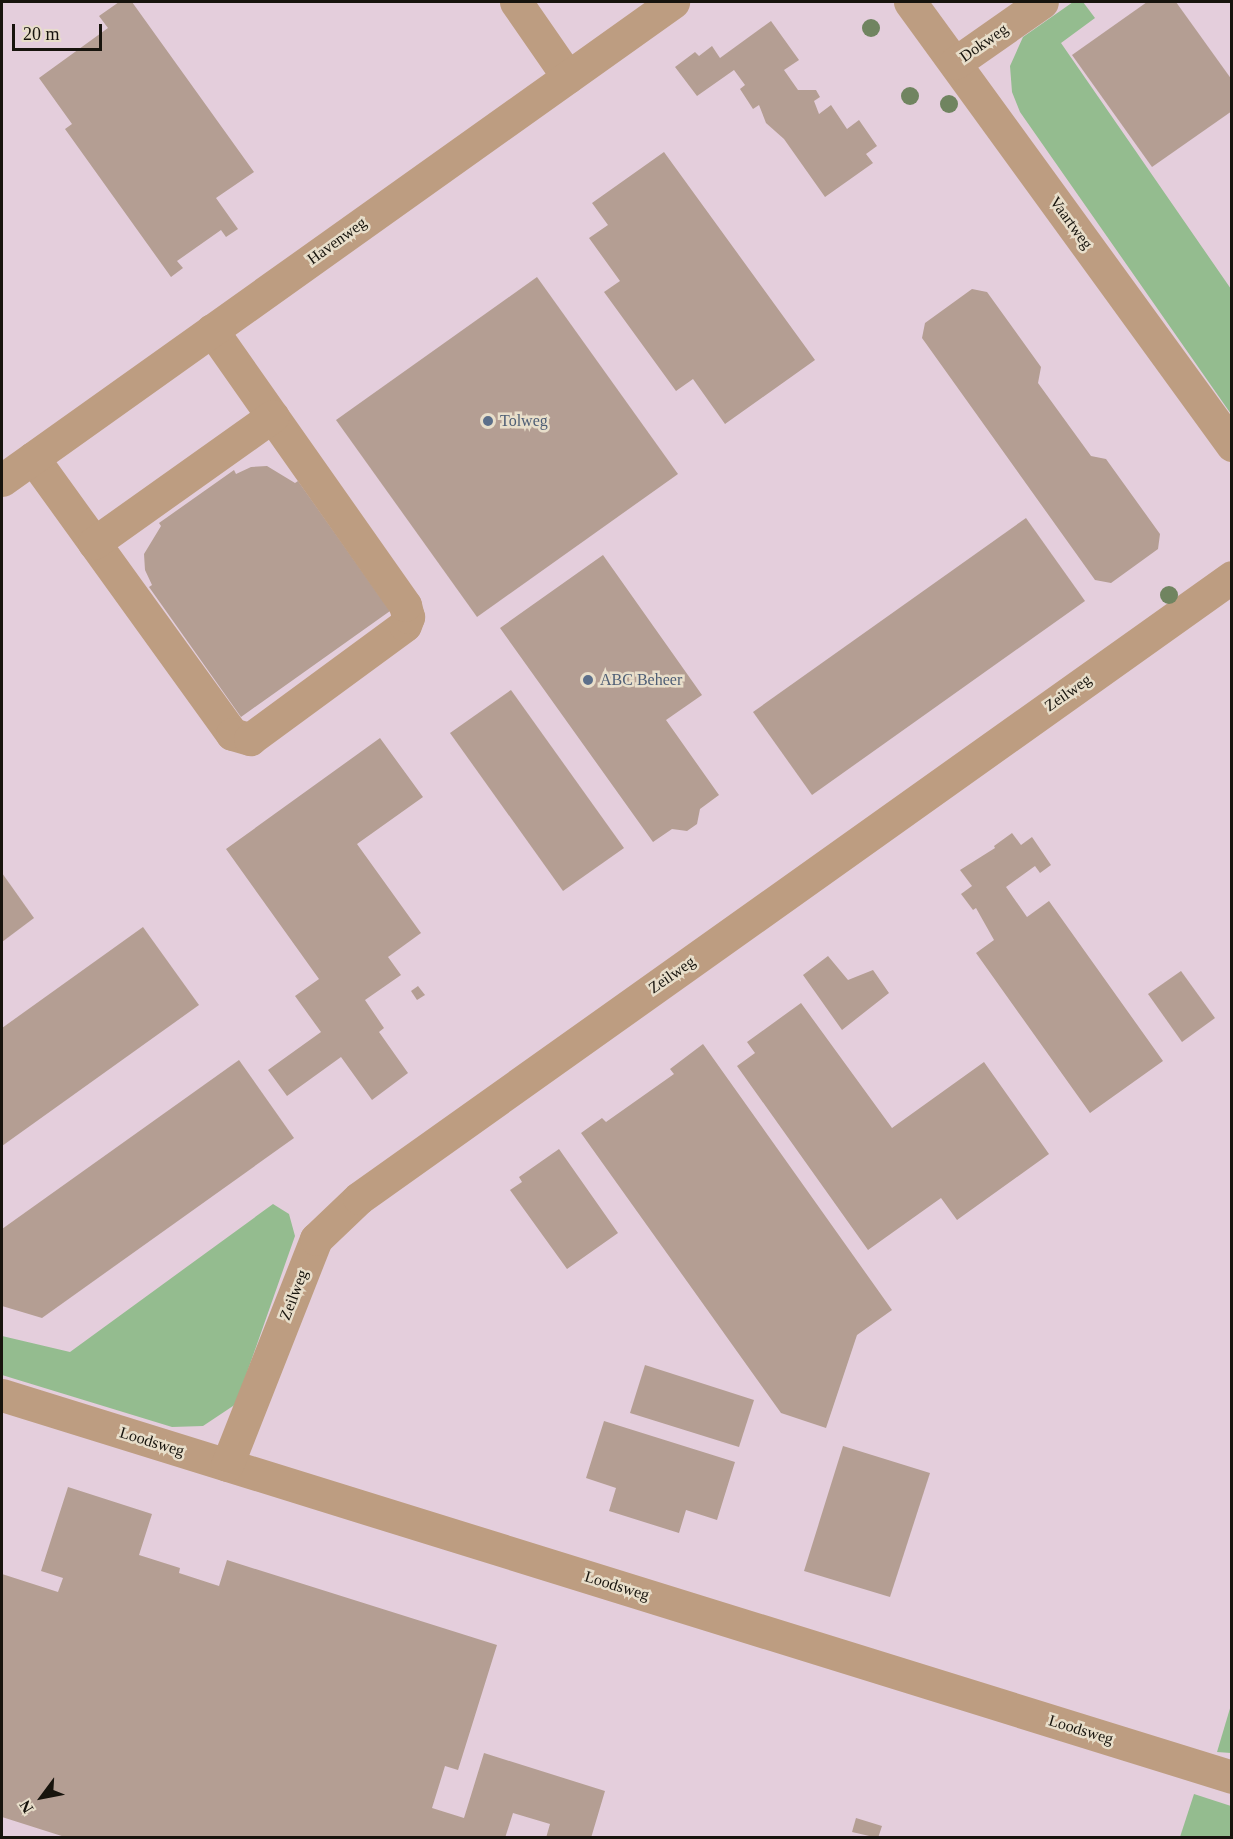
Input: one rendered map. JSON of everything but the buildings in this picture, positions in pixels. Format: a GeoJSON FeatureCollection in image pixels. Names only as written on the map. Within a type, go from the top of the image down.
{"type":"FeatureCollection","features":[{"type":"Feature","properties":{"kind":"street"},"geometry":{"type":"LineString","coordinates":[[516,2],[568,76]]}},
{"type":"Feature","properties":{"kind":"street","name":"Havenweg"},"geometry":{"type":"LineString","coordinates":[[2,480],[673,2]]}},
{"type":"Feature","properties":{"kind":"street","name":"Vaartweg"},"geometry":{"type":"LineString","coordinates":[[910,2],[1232,445]]}},
{"type":"Feature","properties":{"kind":"street","name":"Dokweg"},"geometry":{"type":"LineString","coordinates":[[955,63],[1042,2]]}},
{"type":"Feature","properties":{"kind":"street"},"geometry":{"type":"LineString","coordinates":[[33,458],[232,734],[250,739],[405,625],[408,617],[405,604],[212,330]]}},
{"type":"Feature","properties":{"kind":"street"},"geometry":{"type":"LineString","coordinates":[[94,543],[273,416]]}},
{"type":"Feature","properties":{"kind":"street","name":"Zeilweg"},"geometry":{"type":"LineString","coordinates":[[227,1465],[316,1239],[359,1198],[1232,577]]}},
{"type":"Feature","properties":{"kind":"street","name":"Loodsweg"},"geometry":{"type":"LineString","coordinates":[[2,1395],[1232,1777]]}},
{"type":"Feature","properties":{"kind":"shaded area"},"geometry":{"type":"Polygon","coordinates":[[[2,2],[1231,2],[1231,1837],[2,1838],[2,2]]]}},
{"type":"Feature","properties":{"kind":"green space"},"geometry":{"type":"Polygon","coordinates":[[[1073,2],[1083,2],[1095,18],[1061,43],[1231,289],[1231,414],[1020,112],[1012,92],[1010,66],[1023,37],[1073,2]]]}},
{"type":"Feature","properties":{"kind":"green space"},"geometry":{"type":"Polygon","coordinates":[[[273,1204],[289,1214],[295,1236],[236,1404],[203,1426],[172,1427],[2,1375],[2,1336],[70,1352],[273,1204]]]}},
{"type":"Feature","properties":{"kind":"green space"},"geometry":{"type":"Polygon","coordinates":[[[1231,1705],[1231,1753],[1217,1752],[1231,1705]]]}},
{"type":"Feature","properties":{"kind":"green space"},"geometry":{"type":"Polygon","coordinates":[[[1194,1794],[1231,1806],[1231,1837],[1180,1837],[1194,1794]]]}},
{"type":"Feature","properties":{"kind":"place","name":"Tolweg"},"geometry":{"type":"Point","coordinates":[488,421]}},
{"type":"Feature","properties":{"kind":"place","name":"ABC Beheer"},"geometry":{"type":"Point","coordinates":[588,680]}}]}
